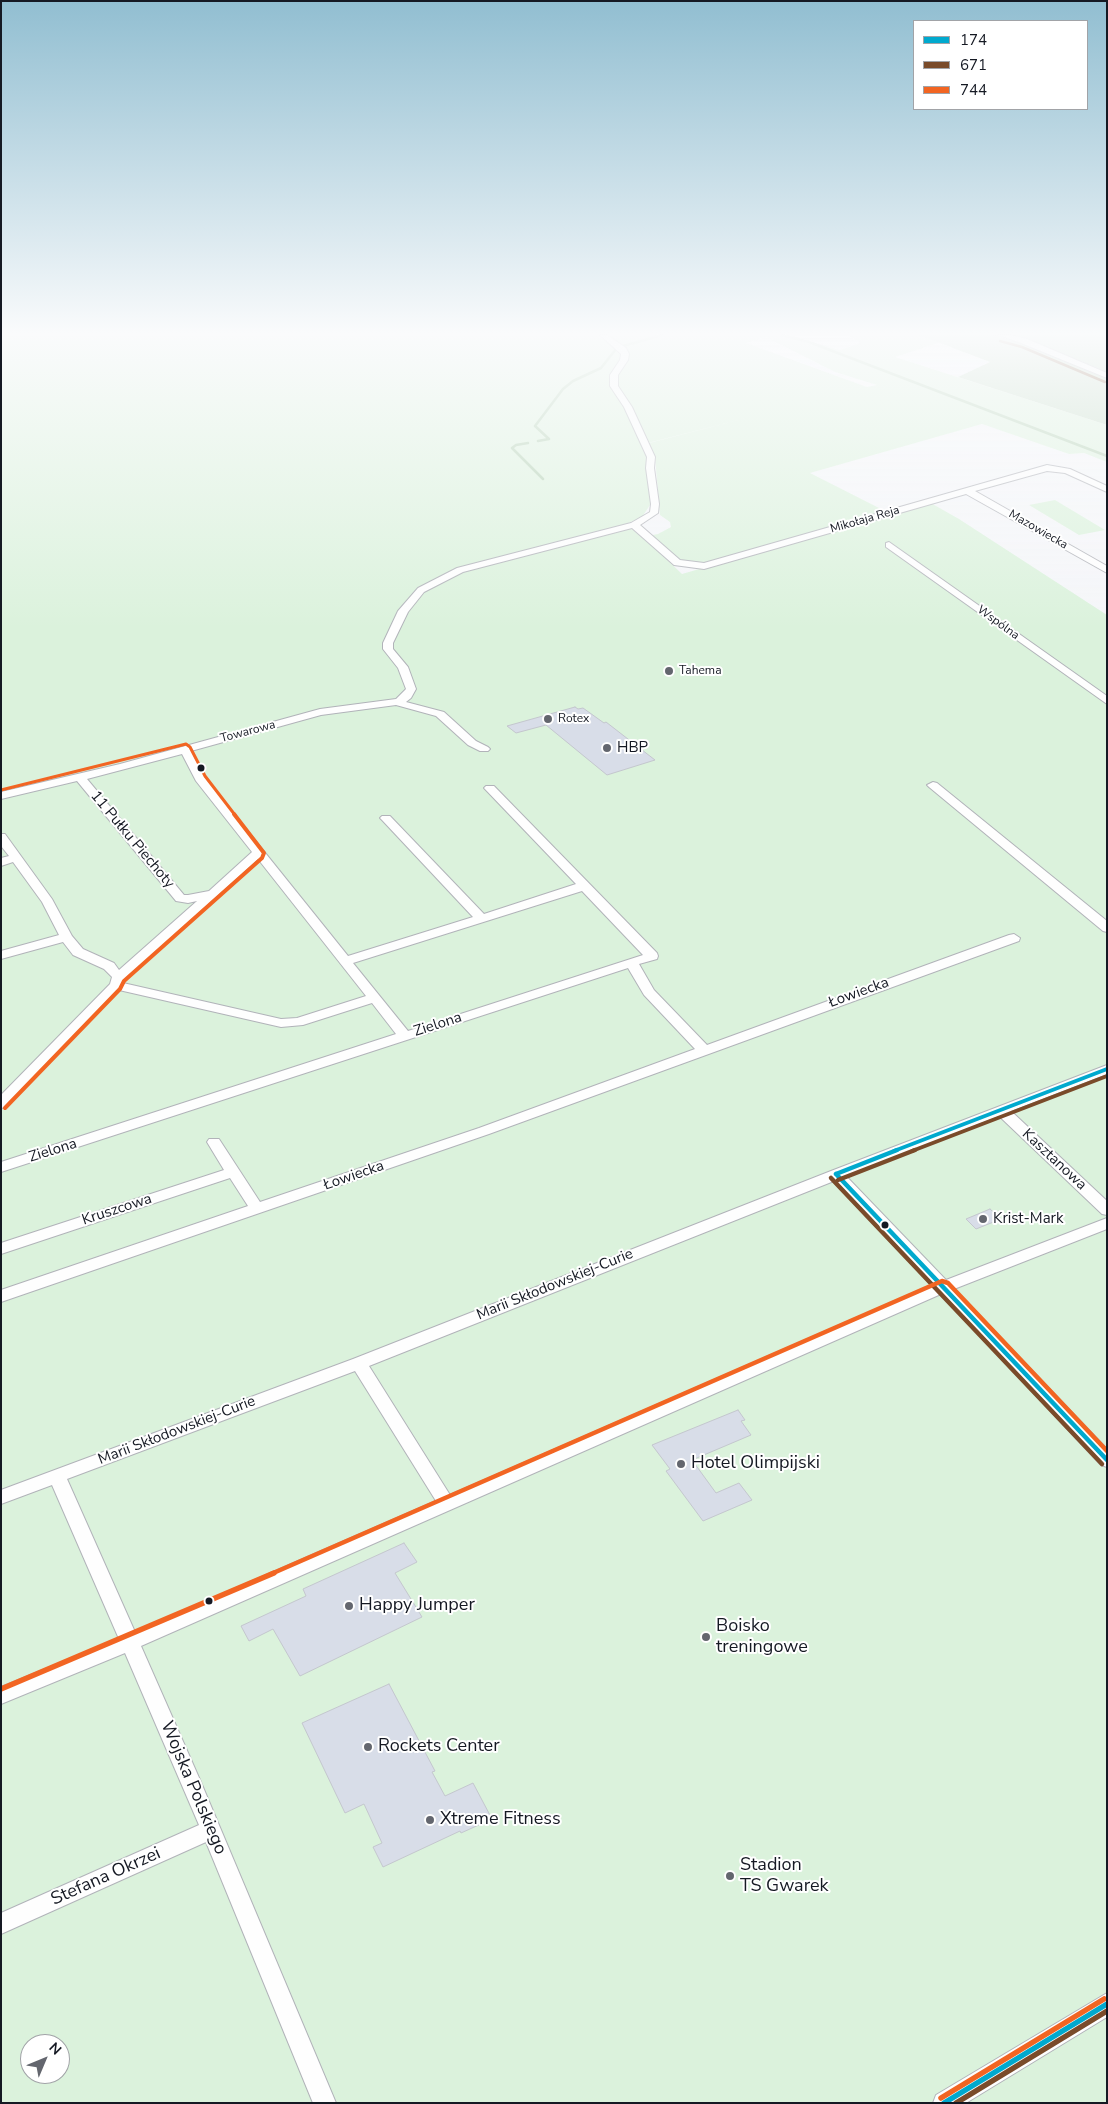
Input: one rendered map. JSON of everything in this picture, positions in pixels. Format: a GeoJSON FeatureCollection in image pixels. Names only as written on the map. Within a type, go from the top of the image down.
{"type":"FeatureCollection","features":[{"type":"Feature","properties":{"kind":"street"},"geometry":{"type":"LineString","coordinates":[[397,702],[407,696],[411,689],[403,667],[388,649],[388,643],[396,622],[421,590],[445,577],[470,567],[634,525],[654,513],[655,504],[650,468],[651,457],[640,433]]}},
{"type":"Feature","properties":{"kind":"street","name":"Mikołaja Reja"},"geometry":{"type":"LineString","coordinates":[[634,525],[677,564],[704,566],[1050,468],[1067,471],[1107,489]]}},
{"type":"Feature","properties":{"kind":"street","name":"Mazowiecka"},"geometry":{"type":"LineString","coordinates":[[968,490],[1107,570]]}},
{"type":"Feature","properties":{"kind":"street","name":"Wspólna"},"geometry":{"type":"LineString","coordinates":[[889,545],[1107,701]]}},
{"type":"Feature","properties":{"kind":"street","name":"Towarowa"},"geometry":{"type":"LineString","coordinates":[[1,796],[184,750],[320,712],[397,702],[409,707],[440,714],[472,744],[484,749]]}},
{"type":"Feature","properties":{"kind":"street"},"geometry":{"type":"LineString","coordinates":[[184,750],[200,780],[256,856],[346,961],[404,1036]]}},
{"type":"Feature","properties":{"kind":"street","name":"11 Pułku Piechoty"},"geometry":{"type":"LineString","coordinates":[[79,777],[180,898],[188,899],[215,893]]}},
{"type":"Feature","properties":{"kind":"street"},"geometry":{"type":"LineString","coordinates":[[933,785],[1107,928]]}},
{"type":"Feature","properties":{"kind":"street","name":"Zielona"},"geometry":{"type":"LineString","coordinates":[[1,1167],[652,956],[490,788]]}},
{"type":"Feature","properties":{"kind":"street"},"geometry":{"type":"LineString","coordinates":[[386,818],[481,918]]}},
{"type":"Feature","properties":{"kind":"street"},"geometry":{"type":"LineString","coordinates":[[1,837],[48,902],[66,937],[78,952],[109,966],[118,981],[281,1023],[298,1022],[375,998]]}},
{"type":"Feature","properties":{"kind":"street"},"geometry":{"type":"LineString","coordinates":[[1,1104],[118,981],[256,856]]}},
{"type":"Feature","properties":{"kind":"street"},"geometry":{"type":"LineString","coordinates":[[1,862],[16,858]]}},
{"type":"Feature","properties":{"kind":"street"},"geometry":{"type":"LineString","coordinates":[[346,961],[584,886]]}},
{"type":"Feature","properties":{"kind":"street"},"geometry":{"type":"LineString","coordinates":[[1,955],[66,937]]}},
{"type":"Feature","properties":{"kind":"street","name":"Łowiecka"},"geometry":{"type":"LineString","coordinates":[[1,1296],[493,1128],[1014,938]]}},
{"type":"Feature","properties":{"kind":"street"},"geometry":{"type":"LineString","coordinates":[[632,963],[650,992],[704,1050]]}},
{"type":"Feature","properties":{"kind":"street","name":"Marii Skłodowskiej-Curie"},"geometry":{"type":"LineString","coordinates":[[1,1497],[359,1363],[1107,1069]]}},
{"type":"Feature","properties":{"kind":"street","name":"Kasztanowa"},"geometry":{"type":"LineString","coordinates":[[1001,1110],[1107,1210]]}},
{"type":"Feature","properties":{"kind":"street"},"geometry":{"type":"LineString","coordinates":[[214,1142],[257,1210]]}},
{"type":"Feature","properties":{"kind":"street","name":"Kruszcowa"},"geometry":{"type":"LineString","coordinates":[[1,1249],[233,1172]]}},
{"type":"Feature","properties":{"kind":"street"},"geometry":{"type":"LineString","coordinates":[[836,1174],[1107,1460]]}},
{"type":"Feature","properties":{"kind":"street"},"geometry":{"type":"LineString","coordinates":[[1,1696],[131,1642],[943,1287],[1107,1223]]}},
{"type":"Feature","properties":{"kind":"street"},"geometry":{"type":"LineString","coordinates":[[359,1363],[447,1504]]}},
{"type":"Feature","properties":{"kind":"street","name":"Wojska Polskiego"},"geometry":{"type":"LineString","coordinates":[[57,1476],[131,1642],[325,2103]]}},
{"type":"Feature","properties":{"kind":"street","name":"Stefana Okrzei"},"geometry":{"type":"LineString","coordinates":[[1,1924],[211,1830]]}},
{"type":"Feature","properties":{"kind":"street"},"geometry":{"type":"LineString","coordinates":[[944,2103],[1107,2004]]}},
{"type":"Feature","properties":{"kind":"green space"},"geometry":{"type":"Polygon","coordinates":[[[1,433],[687,433],[644,444],[650,464],[654,499],[642,517],[626,524],[631,529],[636,530],[682,574],[929,502],[959,519],[1107,615],[1107,2103],[1,2103],[1,433]]]}},
{"type":"Feature","properties":{"kind":"green space"},"geometry":{"type":"Polygon","coordinates":[[[687,433],[950,433],[810,473],[885,511],[708,564],[684,564],[648,536],[658,534],[671,527],[670,522],[660,515],[655,457],[649,443],[687,433]]]}},
{"type":"Feature","properties":{"kind":"green space"},"geometry":{"type":"Polygon","coordinates":[[[1009,433],[1107,433],[1107,462],[1084,453],[1069,454],[1009,433]]]}},
{"type":"Feature","properties":{"kind":"green space"},"geometry":{"type":"Polygon","coordinates":[[[1055,500],[1105,530],[1079,535],[1029,505],[1055,500]]]}},
{"type":"Feature","properties":{"kind":"building","name":"HBP"},"geometry":{"type":"Polygon","coordinates":[[[575,707],[578,709],[583,708],[604,723],[606,722],[655,760],[607,775],[546,725],[516,733],[507,726],[575,707]]]}},
{"type":"Feature","properties":{"kind":"building","name":"Krist-Mark"},"geometry":{"type":"Polygon","coordinates":[[[990,1209],[1001,1219],[976,1229],[966,1219],[990,1209]]]}},
{"type":"Feature","properties":{"kind":"building","name":"Hotel Olimpijski"},"geometry":{"type":"Polygon","coordinates":[[[738,1410],[745,1420],[741,1421],[751,1435],[692,1460],[716,1493],[739,1483],[752,1500],[703,1521],[666,1471],[670,1469],[652,1445],[738,1410]]]}},
{"type":"Feature","properties":{"kind":"building","name":"Happy Jumper"},"geometry":{"type":"Polygon","coordinates":[[[404,1543],[417,1562],[395,1573],[422,1617],[300,1676],[273,1629],[249,1641],[241,1626],[306,1596],[303,1589],[404,1543]]]}},
{"type":"Feature","properties":{"kind":"building"},"geometry":{"type":"Polygon","coordinates":[[[389,1684],[435,1771],[432,1772],[445,1796],[473,1783],[492,1819],[461,1833],[460,1831],[383,1867],[373,1847],[382,1843],[364,1804],[345,1813],[302,1723],[389,1684]]]}},
{"type":"Feature","properties":{"kind":"waterway"},"geometry":{"type":"LineString","coordinates":[[538,441],[549,439],[543,433]]}},
{"type":"Feature","properties":{"kind":"waterway"},"geometry":{"type":"LineString","coordinates":[[1047,433],[1107,456]]}},
{"type":"Feature","properties":{"kind":"waterway"},"geometry":{"type":"LineString","coordinates":[[528,443],[516,445],[512,448],[543,479]]}},
{"type":"Feature","properties":{"kind":"transit line","name":"744"},"geometry":{"type":"LineString","coordinates":[[1,790],[186,744],[190,747],[205,776],[264,853],[262,858],[124,981],[120,989],[5,1108]]}},
{"type":"Feature","properties":{"kind":"transit line","name":"174"},"geometry":{"type":"LineString","coordinates":[[836,1174],[1107,1069]]}},
{"type":"Feature","properties":{"kind":"transit line","name":"671"},"geometry":{"type":"LineString","coordinates":[[838,1180],[1107,1076]]}},
{"type":"Feature","properties":{"kind":"transit line","name":"174"},"geometry":{"type":"LineString","coordinates":[[836,1174],[1107,1460]]}},
{"type":"Feature","properties":{"kind":"transit line","name":"671"},"geometry":{"type":"LineString","coordinates":[[831,1178],[1102,1464]]}},
{"type":"Feature","properties":{"kind":"transit line","name":"744"},"geometry":{"type":"LineString","coordinates":[[1,1689],[129,1636],[942,1281],[948,1283],[1107,1451]]}},
{"type":"Feature","properties":{"kind":"transit line","name":"744"},"geometry":{"type":"LineString","coordinates":[[941,2098],[1104,1999]]}},
{"type":"Feature","properties":{"kind":"transit line","name":"174"},"geometry":{"type":"LineString","coordinates":[[944,2103],[1107,2004]]}},
{"type":"Feature","properties":{"kind":"transit line","name":"671"},"geometry":{"type":"LineString","coordinates":[[956,2103],[1107,2011]]}},
{"type":"Feature","properties":{"kind":"place","name":"Tahema"},"geometry":{"type":"Point","coordinates":[669,671]}},
{"type":"Feature","properties":{"kind":"place","name":"Rotex"},"geometry":{"type":"Point","coordinates":[548,719]}},
{"type":"Feature","properties":{"kind":"place","name":"HBP"},"geometry":{"type":"Point","coordinates":[607,748]}},
{"type":"Feature","properties":{"kind":"place","name":"Krist-Mark"},"geometry":{"type":"Point","coordinates":[983,1219]}},
{"type":"Feature","properties":{"kind":"place","name":"Hotel Olimpijski"},"geometry":{"type":"Point","coordinates":[681,1464]}},
{"type":"Feature","properties":{"kind":"place","name":"Happy Jumper"},"geometry":{"type":"Point","coordinates":[349,1606]}},
{"type":"Feature","properties":{"kind":"place","name":"Boisko treningowe"},"geometry":{"type":"Point","coordinates":[706,1637]}},
{"type":"Feature","properties":{"kind":"place","name":"Rockets Center"},"geometry":{"type":"Point","coordinates":[368,1747]}},
{"type":"Feature","properties":{"kind":"place","name":"Xtreme Fitness"},"geometry":{"type":"Point","coordinates":[430,1820]}},
{"type":"Feature","properties":{"kind":"place","name":"Stadion TS Gwarek"},"geometry":{"type":"Point","coordinates":[730,1876]}}]}
